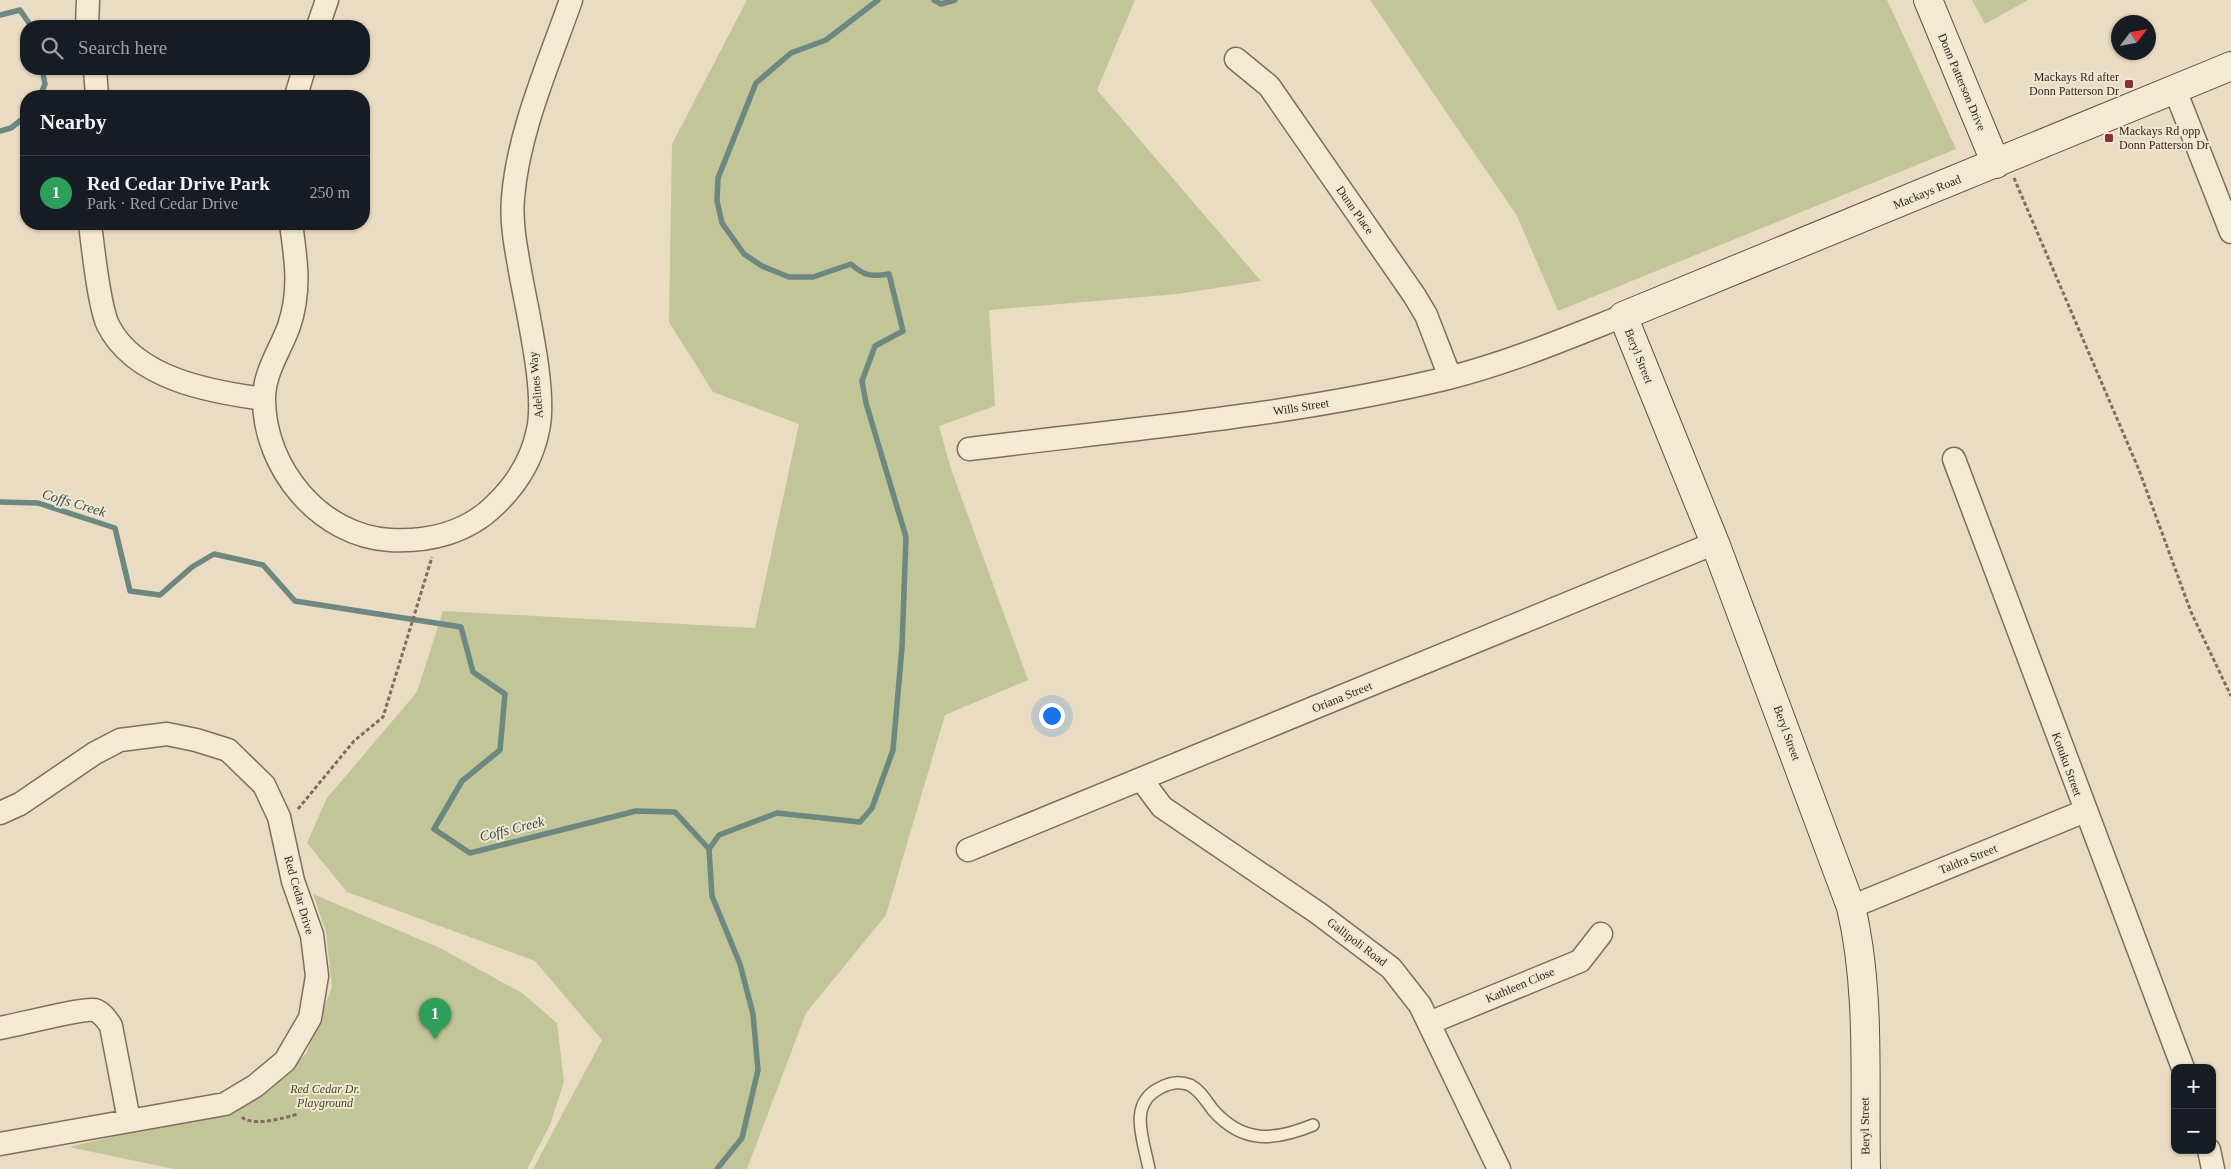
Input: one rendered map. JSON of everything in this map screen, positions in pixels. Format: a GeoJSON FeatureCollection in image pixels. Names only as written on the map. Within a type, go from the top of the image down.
{"type":"FeatureCollection","features":[{"type":"Feature","properties":{"kind":"main road","name":"Donn Patterson Drive"},"geometry":{"type":"LineString","coordinates":[[1928,0],[2001,162]]}},
{"type":"Feature","properties":{"kind":"main road","name":"Mackays Road"},"geometry":{"type":"LineString","coordinates":[[1622,316],[2231,66]]}},
{"type":"Feature","properties":{"kind":"main road","name":"Beryl Street"},"geometry":{"type":"LineString","coordinates":[[1622,316],[1716,543],[1851,907],[1858,935],[1863,990],[1866,1169]]}},
{"type":"Feature","properties":{"kind":"street"},"geometry":{"type":"LineString","coordinates":[[86,20],[88,0]]}},
{"type":"Feature","properties":{"kind":"street"},"geometry":{"type":"LineString","coordinates":[[320,20],[327,0]]}},
{"type":"Feature","properties":{"kind":"street","name":"Adelines Way"},"geometry":{"type":"LineString","coordinates":[[292,230],[298,278],[296,302],[288,327],[267,375],[264,399],[268,430],[278,459],[293,486],[314,507],[339,526],[363,536],[413,541],[436,538],[473,522],[492,508],[508,492],[523,471],[532,451],[539,427],[537,375],[513,232],[512,202],[523,140],[571,0]]}},
{"type":"Feature","properties":{"kind":"street","name":"Dunn Place"},"geometry":{"type":"LineString","coordinates":[[1236,59],[1269,86],[1414,296],[1426,315],[1450,377]]}},
{"type":"Feature","properties":{"kind":"street"},"geometry":{"type":"LineString","coordinates":[[95,75],[97,90]]}},
{"type":"Feature","properties":{"kind":"street"},"geometry":{"type":"LineString","coordinates":[[298,90],[302,75]]}},
{"type":"Feature","properties":{"kind":"street"},"geometry":{"type":"LineString","coordinates":[[2175,90],[2231,232]]}},
{"type":"Feature","properties":{"kind":"street"},"geometry":{"type":"LineString","coordinates":[[91,230],[108,324],[118,342],[134,358],[198,387],[264,399]]}},
{"type":"Feature","properties":{"kind":"street","name":"Wills Street"},"geometry":{"type":"LineString","coordinates":[[969,449],[1318,405],[1450,377],[1506,360],[1622,316]]}},
{"type":"Feature","properties":{"kind":"street","name":"Kotuku Street"},"geometry":{"type":"LineString","coordinates":[[1954,459],[2181,1064]]}},
{"type":"Feature","properties":{"kind":"street","name":"Oriana Street"},"geometry":{"type":"LineString","coordinates":[[968,850],[1716,543]]}},
{"type":"Feature","properties":{"kind":"street","name":"Red Cedar Drive"},"geometry":{"type":"LineString","coordinates":[[0,813],[20,804],[95,753],[120,740],[167,734],[196,740],[228,750],[264,785],[279,817],[293,881],[312,935],[317,976],[310,1018],[285,1061],[255,1086],[225,1104],[0,1144]]}},
{"type":"Feature","properties":{"kind":"street","name":"Gallipoli Road"},"geometry":{"type":"LineString","coordinates":[[1140,780],[1162,807],[1371,951],[1409,989],[1429,1023],[1499,1169]]}},
{"type":"Feature","properties":{"kind":"street","name":"Taldra Street"},"geometry":{"type":"LineString","coordinates":[[1851,907],[2085,811]]}},
{"type":"Feature","properties":{"kind":"street","name":"Kathleen Close"},"geometry":{"type":"LineString","coordinates":[[1429,1023],[1580,960],[1601,934]]}},
{"type":"Feature","properties":{"kind":"street"},"geometry":{"type":"LineString","coordinates":[[0,1028],[94,1010],[103,1015],[111,1026],[129,1120]]}},
{"type":"Feature","properties":{"kind":"street"},"geometry":{"type":"LineString","coordinates":[[2210,1154],[2213,1169]]}},
{"type":"Feature","properties":{"kind":"lane"},"geometry":{"type":"LineString","coordinates":[[1149,1169],[1140,1127],[1140,1112],[1144,1099],[1155,1090],[1168,1084],[1189,1085],[1199,1091],[1218,1116],[1230,1125],[1257,1137],[1278,1136],[1313,1125]]}},
{"type":"Feature","properties":{"kind":"path"},"geometry":{"type":"LineString","coordinates":[[2001,162],[2139,470],[2191,612],[2231,696]]}},
{"type":"Feature","properties":{"kind":"path"},"geometry":{"type":"LineString","coordinates":[[279,817],[301,806],[354,741],[383,717],[426,579]]}},
{"type":"Feature","properties":{"kind":"path"},"geometry":{"type":"LineString","coordinates":[[232,1099],[239,1114],[245,1120],[276,1120],[298,1114]]}},
{"type":"Feature","properties":{"kind":"green space"},"geometry":{"type":"Polygon","coordinates":[[[747,0],[1135,0],[1097,90],[1261,281],[1177,294],[989,310],[995,406],[939,426],[951,469],[1028,680],[945,715],[886,915],[806,1013],[747,1169],[533,1169],[602,1040],[535,961],[347,892],[307,843],[327,798],[417,692],[443,611],[755,628],[799,424],[713,392],[669,322],[672,144],[747,0]]]}},
{"type":"Feature","properties":{"kind":"green space"},"geometry":{"type":"Polygon","coordinates":[[[1370,0],[1887,0],[1956,149],[1558,311],[1517,216],[1370,0]]]}},
{"type":"Feature","properties":{"kind":"green space"},"geometry":{"type":"Polygon","coordinates":[[[1972,0],[2028,0],[1985,24],[1972,0]]]}},
{"type":"Feature","properties":{"kind":"green space","name":"Red Cedar Dr. Playground"},"geometry":{"type":"Polygon","coordinates":[[[313,894],[440,948],[522,993],[557,1023],[564,1082],[550,1125],[527,1169],[174,1169],[69,1147],[238,1107],[306,1054],[332,987],[326,932],[313,894]]]}},
{"type":"Feature","properties":{"kind":"waterway"},"geometry":{"type":"LineString","coordinates":[[709,849],[719,835],[777,813],[860,822],[872,808],[893,750],[902,647],[906,537],[866,403],[862,381],[875,346],[903,331],[889,274],[869,275],[851,264],[813,277],[789,277],[762,266],[744,254],[722,223],[717,201],[718,178],[756,83],[791,53],[826,40],[878,0]]}},
{"type":"Feature","properties":{"kind":"waterway"},"geometry":{"type":"LineString","coordinates":[[934,0],[941,4],[955,0]]}},
{"type":"Feature","properties":{"kind":"waterway","name":"Coffs Creek"},"geometry":{"type":"LineString","coordinates":[[0,15],[20,10],[27,20]]}},
{"type":"Feature","properties":{"kind":"waterway","name":"Coffs Creek"},"geometry":{"type":"LineString","coordinates":[[42,90],[45,84],[43,75]]}},
{"type":"Feature","properties":{"kind":"waterway","name":"Coffs Creek"},"geometry":{"type":"LineString","coordinates":[[0,131],[11,128],[20,121]]}},
{"type":"Feature","properties":{"kind":"waterway","name":"Coffs Creek"},"geometry":{"type":"LineString","coordinates":[[0,502],[38,503],[115,528],[130,591],[160,595],[192,567],[214,554],[263,565],[295,601],[461,627],[473,672],[505,694],[500,750],[462,781],[434,829],[470,853],[636,811],[675,812],[709,849],[712,896],[740,964],[753,1014],[758,1070],[742,1138],[717,1169]]}},
{"type":"Feature","properties":{"kind":"place","name":"Mackays Rd after Donn Patterson Dr"},"geometry":{"type":"Point","coordinates":[2129,84]}},
{"type":"Feature","properties":{"kind":"place","name":"Mackays Rd opp Donn Patterson Dr"},"geometry":{"type":"Point","coordinates":[2109,138]}},
{"type":"Feature","properties":{"kind":"place","name":"Red Cedar Drive Park"},"geometry":{"type":"Point","coordinates":[435,1039]}}]}
